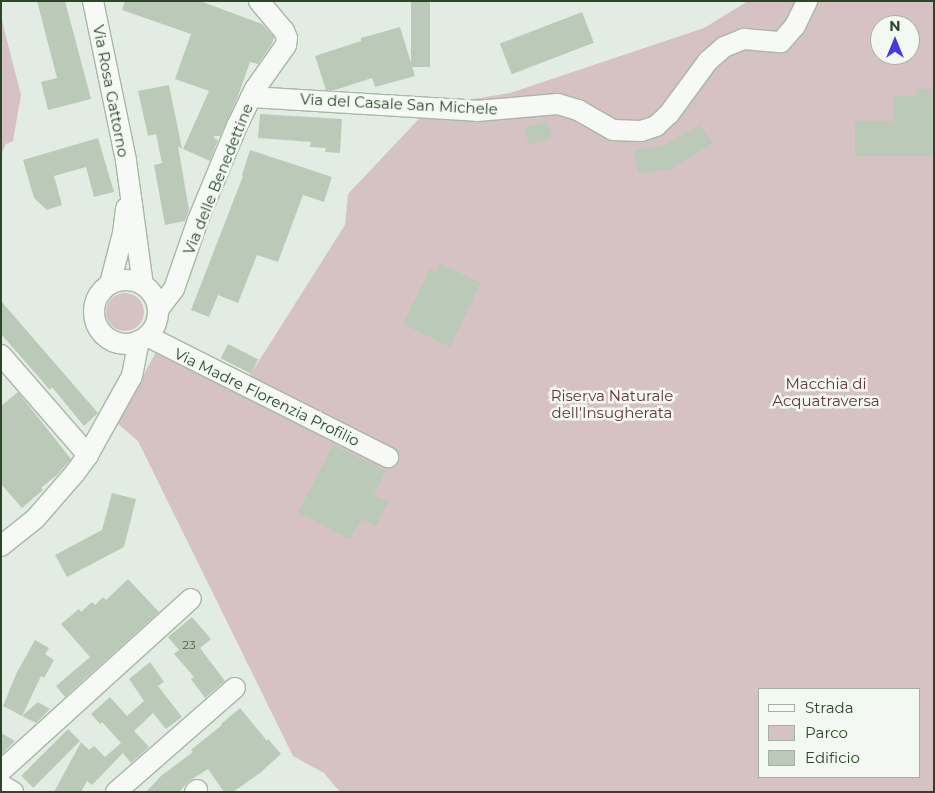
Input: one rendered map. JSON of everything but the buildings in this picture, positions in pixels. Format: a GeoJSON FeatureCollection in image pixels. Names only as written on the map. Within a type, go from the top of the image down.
{"type":"FeatureCollection","features":[{"type":"Feature","properties":{"kind":"street","name":"Via Rosa Gattorno"},"geometry":{"type":"LineString","coordinates":[[93,1],[112,84],[129,181],[143,285]]}},
{"type":"Feature","properties":{"kind":"street","name":"Via delle Benedettine"},"geometry":{"type":"LineString","coordinates":[[158,310],[174,289],[218,170],[251,97],[282,54],[287,40],[284,30],[259,1]]}},
{"type":"Feature","properties":{"kind":"street","name":"Via del Casale San Michele"},"geometry":{"type":"LineString","coordinates":[[251,97],[477,111],[558,104],[578,110],[613,130],[641,131],[656,126],[669,114],[708,61],[724,47],[744,39],[782,42],[795,26],[807,1]]}},
{"type":"Feature","properties":{"kind":"street","name":"Via Rosa Gattorno"},"geometry":{"type":"LineString","coordinates":[[110,284],[123,233],[129,181]]}},
{"type":"Feature","properties":{"kind":"street"},"geometry":{"type":"LineString","coordinates":[[1,546],[35,519],[88,455],[132,376],[143,339],[155,326],[158,310],[155,299],[143,285],[125,280],[110,284],[97,299],[94,311],[97,326],[104,336],[116,342],[128,344],[143,339]]}},
{"type":"Feature","properties":{"kind":"street","name":"Via Madre Florenzia Profilio"},"geometry":{"type":"LineString","coordinates":[[143,339],[388,457]]}},
{"type":"Feature","properties":{"kind":"street"},"geometry":{"type":"LineString","coordinates":[[1,354],[88,455]]}},
{"type":"Feature","properties":{"kind":"street"},"geometry":{"type":"LineString","coordinates":[[1,771],[192,599]]}},
{"type":"Feature","properties":{"kind":"street"},"geometry":{"type":"LineString","coordinates":[[116,792],[235,688]]}},
{"type":"Feature","properties":{"kind":"street"},"geometry":{"type":"LineString","coordinates":[[1,785],[13,792]]}},
{"type":"Feature","properties":{"kind":"green space","name":"Riserva Naturale dell'Insugherata"},"geometry":{"type":"Polygon","coordinates":[[[748,1],[934,1],[934,792],[340,792],[324,773],[293,756],[138,441],[117,423],[166,334],[250,375],[345,225],[348,194],[431,106],[510,93],[704,28],[748,1]]]}},
{"type":"Feature","properties":{"kind":"green space"},"geometry":{"type":"Polygon","coordinates":[[[1,17],[21,95],[13,141],[6,144],[1,155],[1,17]]]}},
{"type":"Feature","properties":{"kind":"green space"},"geometry":{"type":"Polygon","coordinates":[[[125,293],[139,298],[144,312],[139,326],[125,331],[111,326],[106,312],[111,298],[125,293]]]}},
{"type":"Feature","properties":{"kind":"park label","name":"Macchia di Acquatraversa"},"geometry":{"type":"Point","coordinates":[826,392]}}]}
